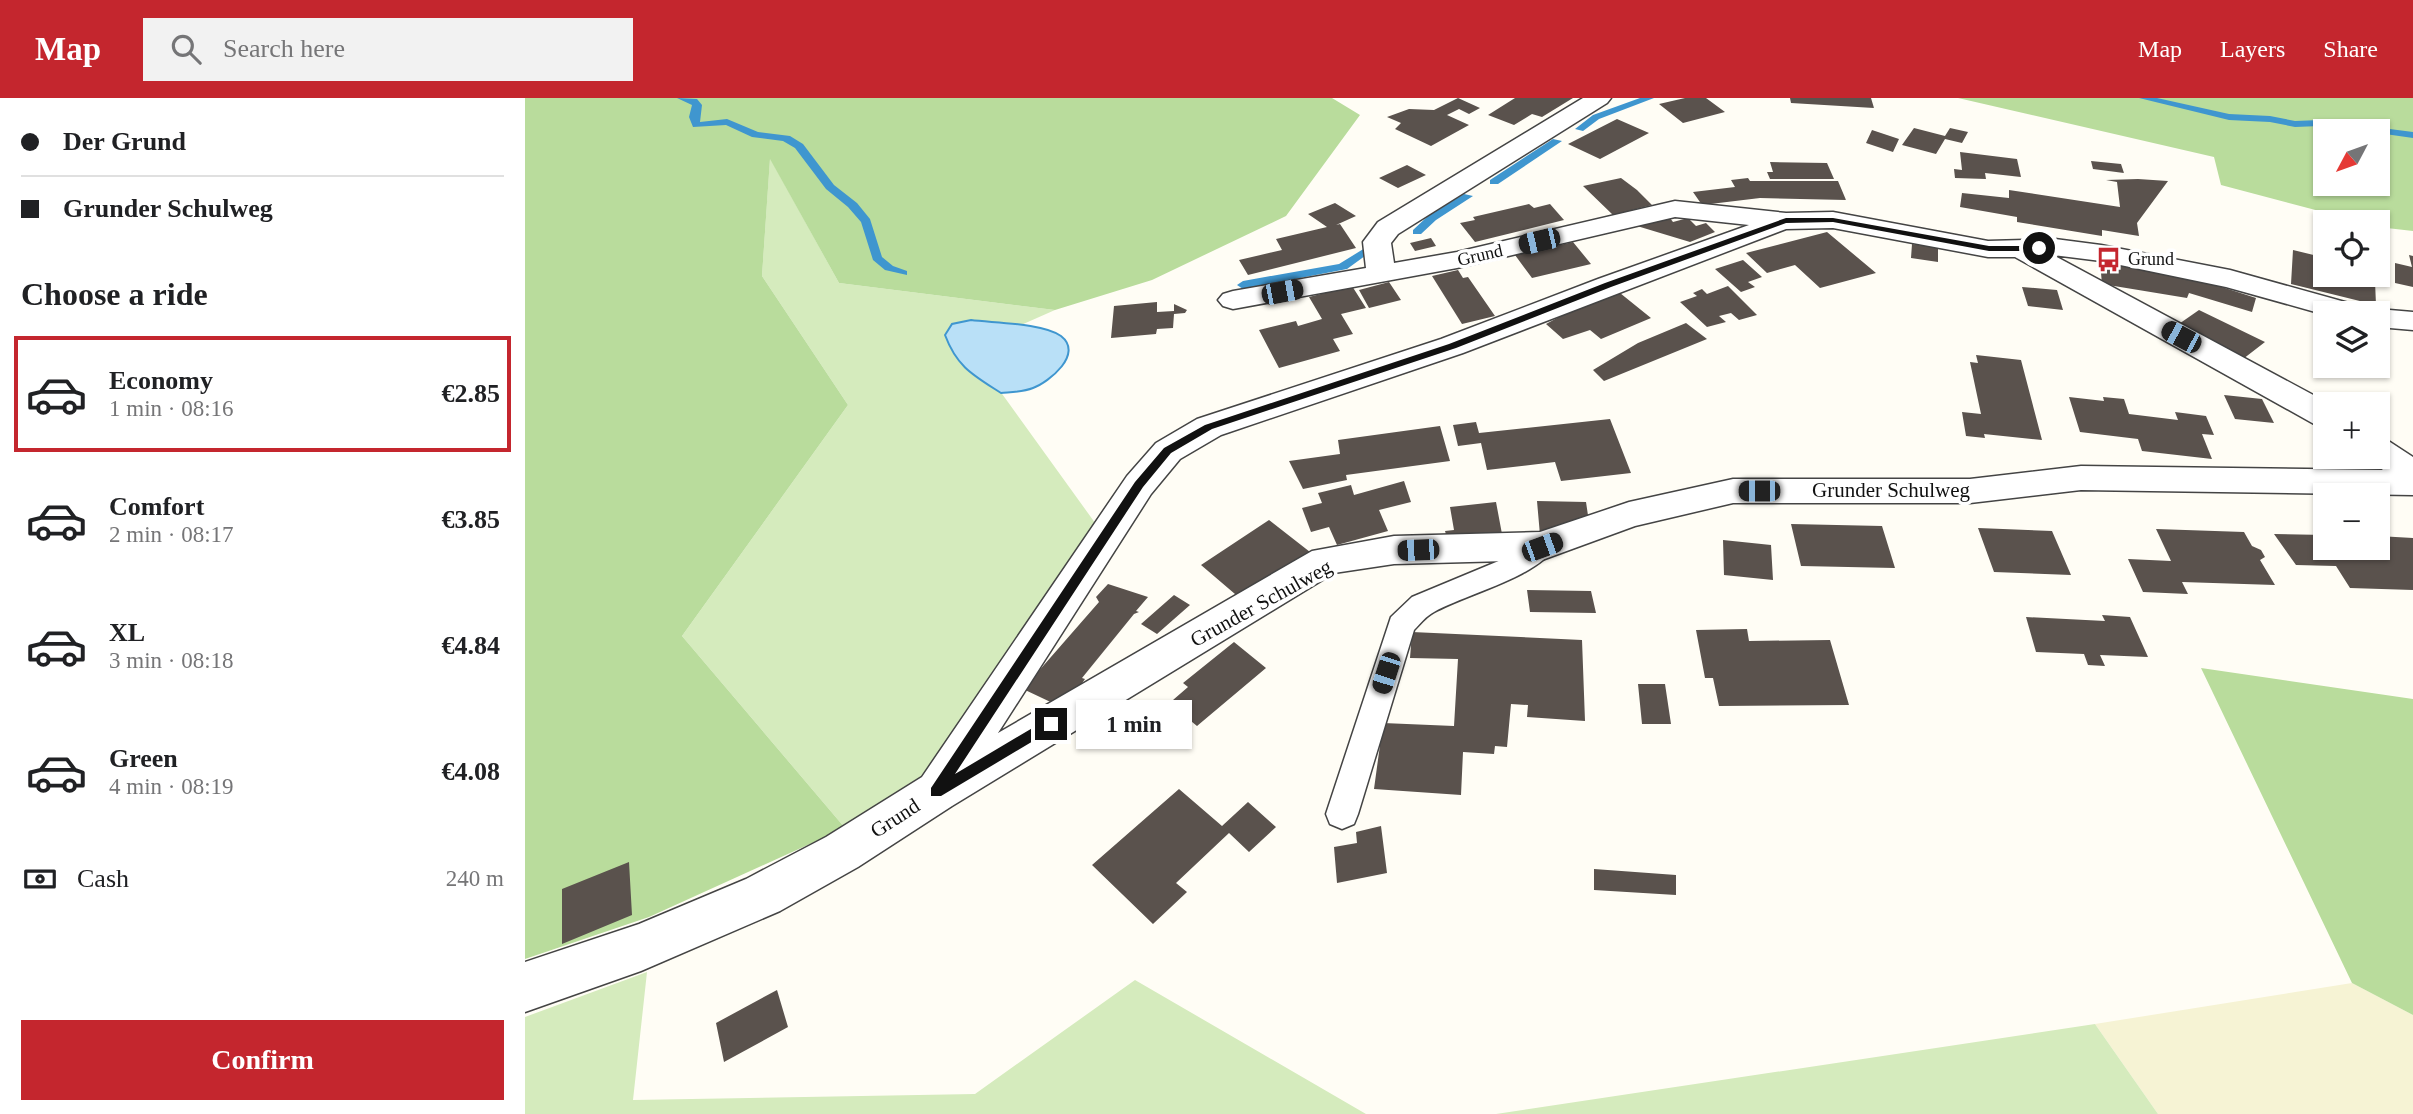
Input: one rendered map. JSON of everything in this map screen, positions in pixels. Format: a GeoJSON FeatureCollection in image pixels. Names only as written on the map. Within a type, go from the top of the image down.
{"type":"FeatureCollection","features":[{"type":"Feature","properties":{"kind":"street"},"geometry":{"type":"LineString","coordinates":[[1381,272],[1377,242],[1388,228],[1599,98]]}},
{"type":"Feature","properties":{"kind":"street","name":"Grund"},"geometry":{"type":"LineString","coordinates":[[1233,300],[1457,260],[1675,209],[1786,221],[1833,220],[1989,249],[2055,247],[2138,260],[2229,279],[2313,302]]}},
{"type":"Feature","properties":{"kind":"street","name":"Grund"},"geometry":{"type":"LineString","coordinates":[[525,988],[641,947],[763,895],[842,852],[936,792],[1139,485],[1168,451],[1209,427],[1453,346],[1608,285],[1786,221]]}},
{"type":"Feature","properties":{"kind":"street"},"geometry":{"type":"LineString","coordinates":[[2023,249],[2313,409]]}},
{"type":"Feature","properties":{"kind":"street"},"geometry":{"type":"LineString","coordinates":[[2390,319],[2413,321]]}},
{"type":"Feature","properties":{"kind":"street"},"geometry":{"type":"LineString","coordinates":[[2390,458],[2413,474]]}},
{"type":"Feature","properties":{"kind":"street","name":"Grunder Schulweg"},"geometry":{"type":"LineString","coordinates":[[936,792],[1325,561],[1394,550],[1542,547],[1629,515],[1733,491],[1970,491],[2081,478],[2413,483]]}},
{"type":"Feature","properties":{"kind":"lane"},"geometry":{"type":"LineString","coordinates":[[1342,814],[1401,625],[1422,605],[1511,567],[1542,547]]}},
{"type":"Feature","properties":{"kind":"shaded area"},"geometry":{"type":"Polygon","coordinates":[[[2352,983],[2413,1015],[2413,1114],[2158,1114],[2095,1024],[2352,983]]]}},
{"type":"Feature","properties":{"kind":"green space"},"geometry":{"type":"Polygon","coordinates":[[[525,98],[1332,98],[1360,115],[1286,216],[1152,280],[1055,310],[839,283],[770,159],[762,276],[848,405],[682,636],[845,828],[649,917],[525,959],[525,98]]]}},
{"type":"Feature","properties":{"kind":"green space"},"geometry":{"type":"Polygon","coordinates":[[[1958,98],[2413,98],[2413,231],[2390,228],[2390,210],[2316,210],[2221,185],[2214,157],[1958,98]]]}},
{"type":"Feature","properties":{"kind":"green space"},"geometry":{"type":"Polygon","coordinates":[[[770,158],[839,283],[1055,310],[969,348],[1098,527],[939,770],[845,828],[682,636],[848,405],[762,276],[770,158]]]}},
{"type":"Feature","properties":{"kind":"green space"},"geometry":{"type":"Polygon","coordinates":[[[2201,668],[2413,699],[2413,1015],[2352,983],[2201,668]]]}},
{"type":"Feature","properties":{"kind":"green space"},"geometry":{"type":"Polygon","coordinates":[[[647,972],[633,1100],[975,1094],[1135,980],[1366,1114],[525,1114],[525,1017],[647,972]]]}},
{"type":"Feature","properties":{"kind":"green space"},"geometry":{"type":"Polygon","coordinates":[[[2095,1024],[2158,1114],[1496,1114],[2095,1024]]]}},
{"type":"Feature","properties":{"kind":"water"},"geometry":{"type":"Polygon","coordinates":[[[971,320],[1043,328],[1061,336],[1069,351],[1062,366],[1040,385],[1001,393],[961,363],[945,335],[952,324],[971,320]]]}},
{"type":"Feature","properties":{"kind":"building"},"geometry":{"type":"Polygon","coordinates":[[[1458,98],[1480,108],[1469,114],[1459,109],[1447,115],[1469,125],[1431,146],[1395,129],[1401,123],[1387,117],[1409,109],[1434,110],[1458,98]]]}},
{"type":"Feature","properties":{"kind":"building"},"geometry":{"type":"Polygon","coordinates":[[[1515,98],[1573,98],[1542,117],[1532,114],[1514,125],[1488,115],[1515,98]]]}},
{"type":"Feature","properties":{"kind":"building"},"geometry":{"type":"Polygon","coordinates":[[[1685,98],[1706,98],[1725,112],[1683,123],[1659,104],[1685,98]]]}},
{"type":"Feature","properties":{"kind":"building"},"geometry":{"type":"Polygon","coordinates":[[[1790,98],[1871,98],[1874,108],[1791,103],[1790,98]]]}},
{"type":"Feature","properties":{"kind":"building"},"geometry":{"type":"Polygon","coordinates":[[[1617,119],[1649,133],[1600,159],[1568,144],[1617,119]]]}},
{"type":"Feature","properties":{"kind":"building"},"geometry":{"type":"Polygon","coordinates":[[[1914,128],[1945,136],[1950,128],[1968,132],[1962,143],[1945,139],[1936,154],[1902,145],[1914,128]]]}},
{"type":"Feature","properties":{"kind":"building"},"geometry":{"type":"Polygon","coordinates":[[[1872,130],[1899,139],[1893,152],[1866,143],[1872,130]]]}},
{"type":"Feature","properties":{"kind":"building"},"geometry":{"type":"Polygon","coordinates":[[[1960,152],[2017,159],[2021,177],[1985,173],[1986,179],[1955,178],[1954,169],[1962,170],[1960,152]]]}},
{"type":"Feature","properties":{"kind":"building"},"geometry":{"type":"Polygon","coordinates":[[[2091,161],[2121,164],[2124,173],[2093,169],[2091,161]]]}},
{"type":"Feature","properties":{"kind":"building"},"geometry":{"type":"Polygon","coordinates":[[[1770,162],[1827,163],[1834,179],[1770,179],[1767,172],[1773,172],[1770,162]]]}},
{"type":"Feature","properties":{"kind":"building"},"geometry":{"type":"Polygon","coordinates":[[[1407,165],[1426,175],[1398,188],[1379,178],[1407,165]]]}},
{"type":"Feature","properties":{"kind":"building"},"geometry":{"type":"Polygon","coordinates":[[[1621,178],[1652,205],[1613,215],[1583,186],[1621,178]]]}},
{"type":"Feature","properties":{"kind":"building"},"geometry":{"type":"Polygon","coordinates":[[[1748,178],[1750,181],[1838,181],[1846,200],[1760,198],[1702,205],[1693,192],[1735,187],[1731,180],[1748,178]]]}},
{"type":"Feature","properties":{"kind":"building"},"geometry":{"type":"Polygon","coordinates":[[[2106,180],[2168,181],[2137,223],[2139,236],[2102,230],[2102,236],[2017,222],[2017,217],[1960,207],[1962,193],[2009,198],[2009,190],[2120,207],[2117,182],[2106,180]]]}},
{"type":"Feature","properties":{"kind":"building"},"geometry":{"type":"Polygon","coordinates":[[[1335,203],[1356,216],[1336,225],[1340,224],[1356,248],[1248,275],[1239,260],[1282,250],[1276,239],[1327,227],[1308,214],[1335,203]]]}},
{"type":"Feature","properties":{"kind":"building"},"geometry":{"type":"Polygon","coordinates":[[[1529,204],[1534,208],[1550,204],[1564,220],[1475,242],[1460,223],[1475,220],[1473,217],[1529,204]]]}},
{"type":"Feature","properties":{"kind":"building"},"geometry":{"type":"Polygon","coordinates":[[[1670,218],[1673,222],[1688,218],[1696,226],[1706,223],[1715,232],[1690,242],[1637,226],[1670,218]]]}},
{"type":"Feature","properties":{"kind":"building"},"geometry":{"type":"Polygon","coordinates":[[[1827,232],[1876,273],[1820,288],[1795,265],[1767,273],[1746,253],[1827,232]]]}},
{"type":"Feature","properties":{"kind":"building"},"geometry":{"type":"Polygon","coordinates":[[[1431,238],[1436,246],[1415,251],[1410,243],[1431,238]]]}},
{"type":"Feature","properties":{"kind":"building"},"geometry":{"type":"Polygon","coordinates":[[[1573,242],[1591,264],[1532,278],[1515,255],[1573,242]]]}},
{"type":"Feature","properties":{"kind":"building"},"geometry":{"type":"Polygon","coordinates":[[[1912,244],[1938,248],[1938,262],[1911,258],[1912,244]]]}},
{"type":"Feature","properties":{"kind":"building"},"geometry":{"type":"Polygon","coordinates":[[[2293,250],[2313,255],[2313,287],[2375,287],[2376,301],[2360,301],[2291,284],[2293,250]]]}},
{"type":"Feature","properties":{"kind":"building"},"geometry":{"type":"Polygon","coordinates":[[[2409,255],[2413,256],[2413,287],[2395,283],[2395,263],[2412,267],[2409,255]]]}},
{"type":"Feature","properties":{"kind":"building"},"geometry":{"type":"Polygon","coordinates":[[[1743,260],[1762,277],[1748,282],[1755,287],[1741,292],[1715,269],[1743,260]]]}},
{"type":"Feature","properties":{"kind":"building"},"geometry":{"type":"Polygon","coordinates":[[[2100,262],[2191,277],[2256,298],[2252,312],[2189,293],[2187,298],[2102,284],[2100,262]]]}},
{"type":"Feature","properties":{"kind":"building"},"geometry":{"type":"Polygon","coordinates":[[[1458,270],[1463,278],[1468,277],[1495,316],[1462,324],[1432,276],[1458,270]]]}},
{"type":"Feature","properties":{"kind":"building"},"geometry":{"type":"Polygon","coordinates":[[[1389,282],[1401,300],[1369,308],[1359,290],[1389,282]]]}},
{"type":"Feature","properties":{"kind":"building"},"geometry":{"type":"Polygon","coordinates":[[[1352,286],[1366,308],[1341,314],[1353,334],[1333,339],[1340,351],[1279,368],[1259,330],[1296,321],[1298,326],[1322,319],[1309,297],[1352,286]]]}},
{"type":"Feature","properties":{"kind":"building"},"geometry":{"type":"Polygon","coordinates":[[[1728,286],[1757,315],[1739,320],[1731,313],[1719,316],[1726,322],[1707,327],[1680,302],[1697,296],[1693,293],[1702,289],[1707,294],[1728,286]]]}},
{"type":"Feature","properties":{"kind":"building"},"geometry":{"type":"Polygon","coordinates":[[[2022,287],[2057,290],[2063,310],[2028,306],[2022,287]]]}},
{"type":"Feature","properties":{"kind":"building"},"geometry":{"type":"Polygon","coordinates":[[[1620,293],[1651,318],[1601,339],[1590,330],[1563,339],[1546,324],[1570,311],[1620,293]]]}},
{"type":"Feature","properties":{"kind":"building"},"geometry":{"type":"Polygon","coordinates":[[[1157,302],[1157,312],[1174,311],[1174,304],[1187,310],[1185,313],[1174,314],[1173,328],[1157,329],[1156,334],[1111,338],[1114,306],[1157,302]]]}},
{"type":"Feature","properties":{"kind":"building"},"geometry":{"type":"Polygon","coordinates":[[[2199,310],[2265,342],[2243,359],[2176,326],[2199,310]]]}},
{"type":"Feature","properties":{"kind":"building"},"geometry":{"type":"Polygon","coordinates":[[[1686,323],[1707,339],[1604,381],[1593,370],[1638,343],[1686,323]]]}},
{"type":"Feature","properties":{"kind":"building"},"geometry":{"type":"Polygon","coordinates":[[[1976,355],[2021,360],[2042,440],[1984,434],[1985,438],[1966,436],[1962,412],[1981,414],[1970,362],[1978,363],[1976,355]]]}},
{"type":"Feature","properties":{"kind":"building"},"geometry":{"type":"Polygon","coordinates":[[[2224,395],[2262,399],[2274,423],[2235,419],[2224,395]]]}},
{"type":"Feature","properties":{"kind":"building"},"geometry":{"type":"Polygon","coordinates":[[[2069,397],[2104,401],[2103,397],[2124,399],[2129,414],[2178,420],[2175,412],[2206,416],[2214,435],[2202,434],[2212,459],[2142,451],[2138,439],[2080,432],[2069,397]]]}},
{"type":"Feature","properties":{"kind":"building"},"geometry":{"type":"Polygon","coordinates":[[[1610,419],[1631,473],[1561,481],[1555,462],[1487,470],[1481,443],[1458,446],[1453,425],[1476,422],[1479,433],[1610,419]]]}},
{"type":"Feature","properties":{"kind":"building"},"geometry":{"type":"Polygon","coordinates":[[[1440,426],[1450,461],[1346,475],[1347,480],[1303,489],[1289,461],[1340,454],[1338,440],[1440,426]]]}},
{"type":"Feature","properties":{"kind":"building"},"geometry":{"type":"Polygon","coordinates":[[[1404,481],[1411,502],[1379,510],[1388,531],[1337,545],[1329,527],[1311,532],[1302,508],[1322,503],[1318,493],[1351,485],[1354,495],[1404,481]]]}},
{"type":"Feature","properties":{"kind":"building"},"geometry":{"type":"Polygon","coordinates":[[[1537,501],[1586,502],[1589,522],[1540,535],[1537,501]]]}},
{"type":"Feature","properties":{"kind":"building"},"geometry":{"type":"Polygon","coordinates":[[[1496,502],[1502,534],[1448,541],[1445,531],[1454,530],[1450,507],[1496,502]]]}},
{"type":"Feature","properties":{"kind":"building"},"geometry":{"type":"Polygon","coordinates":[[[1269,520],[1310,552],[1242,600],[1201,565],[1269,520]]]}},
{"type":"Feature","properties":{"kind":"building"},"geometry":{"type":"Polygon","coordinates":[[[1791,524],[1882,526],[1895,568],[1801,566],[1791,524]]]}},
{"type":"Feature","properties":{"kind":"building"},"geometry":{"type":"Polygon","coordinates":[[[1978,528],[2052,531],[2071,575],[1994,572],[1978,528]]]}},
{"type":"Feature","properties":{"kind":"building"},"geometry":{"type":"Polygon","coordinates":[[[2156,529],[2244,532],[2252,546],[2261,550],[2265,557],[2260,560],[2275,585],[2182,582],[2188,594],[2143,592],[2128,559],[2171,561],[2156,529]]]}},
{"type":"Feature","properties":{"kind":"building"},"geometry":{"type":"Polygon","coordinates":[[[2274,534],[2313,535],[2313,560],[2390,560],[2390,537],[2413,538],[2413,590],[2350,588],[2336,566],[2296,565],[2274,534]]]}},
{"type":"Feature","properties":{"kind":"building"},"geometry":{"type":"Polygon","coordinates":[[[1723,540],[1771,545],[1773,580],[1724,575],[1723,540]]]}},
{"type":"Feature","properties":{"kind":"building"},"geometry":{"type":"Polygon","coordinates":[[[1108,584],[1148,597],[1136,611],[1139,612],[1134,614],[1082,678],[1085,679],[1075,693],[1059,706],[1023,689],[1099,602],[1096,597],[1108,584]]]}},
{"type":"Feature","properties":{"kind":"building"},"geometry":{"type":"Polygon","coordinates":[[[1527,590],[1591,591],[1596,613],[1530,612],[1527,590]]]}},
{"type":"Feature","properties":{"kind":"building"},"geometry":{"type":"Polygon","coordinates":[[[1174,595],[1190,605],[1157,634],[1141,624],[1174,595]]]}},
{"type":"Feature","properties":{"kind":"building"},"geometry":{"type":"Polygon","coordinates":[[[2102,615],[2130,617],[2148,657],[2100,655],[2105,666],[2088,665],[2084,654],[2036,652],[2026,617],[2105,621],[2102,615]]]}},
{"type":"Feature","properties":{"kind":"building"},"geometry":{"type":"Polygon","coordinates":[[[1747,629],[1749,641],[1830,640],[1849,705],[1719,706],[1713,678],[1705,678],[1696,630],[1747,629]]]}},
{"type":"Feature","properties":{"kind":"building"},"geometry":{"type":"Polygon","coordinates":[[[1412,632],[1582,640],[1585,721],[1527,717],[1528,705],[1511,704],[1507,747],[1495,746],[1494,754],[1463,752],[1461,795],[1374,789],[1383,723],[1454,726],[1458,659],[1410,658],[1412,632]]]}},
{"type":"Feature","properties":{"kind":"building"},"geometry":{"type":"Polygon","coordinates":[[[1234,642],[1266,668],[1197,726],[1175,708],[1179,704],[1173,700],[1188,687],[1183,683],[1234,642]]]}},
{"type":"Feature","properties":{"kind":"building"},"geometry":{"type":"Polygon","coordinates":[[[1638,684],[1665,684],[1671,724],[1642,724],[1638,684]]]}},
{"type":"Feature","properties":{"kind":"building"},"geometry":{"type":"Polygon","coordinates":[[[1179,789],[1222,826],[1248,802],[1276,827],[1249,852],[1229,833],[1176,883],[1187,892],[1153,924],[1092,865],[1179,789]]]}},
{"type":"Feature","properties":{"kind":"building"},"geometry":{"type":"Polygon","coordinates":[[[1381,826],[1387,873],[1337,883],[1334,847],[1357,843],[1356,832],[1381,826]]]}},
{"type":"Feature","properties":{"kind":"building"},"geometry":{"type":"Polygon","coordinates":[[[629,862],[632,915],[562,944],[562,889],[629,862]]]}},
{"type":"Feature","properties":{"kind":"building"},"geometry":{"type":"Polygon","coordinates":[[[1594,869],[1676,875],[1676,895],[1594,890],[1594,869]]]}},
{"type":"Feature","properties":{"kind":"building"},"geometry":{"type":"Polygon","coordinates":[[[777,990],[788,1027],[724,1062],[716,1023],[777,990]]]}},
{"type":"Feature","properties":{"kind":"waterway"},"geometry":{"type":"LineString","coordinates":[[682,98],[694,101],[697,105],[694,117],[696,125],[727,122],[756,135],[786,138],[799,146],[830,187],[853,205],[866,221],[877,258],[889,268],[903,273]]}},
{"type":"Feature","properties":{"kind":"waterway"},"geometry":{"type":"LineString","coordinates":[[1580,129],[1596,117],[1649,98]]}},
{"type":"Feature","properties":{"kind":"waterway"},"geometry":{"type":"LineString","coordinates":[[2144,98],[2229,117],[2270,119],[2295,124],[2320,123],[2413,135]]}},
{"type":"Feature","properties":{"kind":"waterway"},"geometry":{"type":"LineString","coordinates":[[1494,182],[1557,141]]}},
{"type":"Feature","properties":{"kind":"waterway"},"geometry":{"type":"LineString","coordinates":[[1417,232],[1432,218],[1468,196]]}},
{"type":"Feature","properties":{"kind":"waterway"},"geometry":{"type":"LineString","coordinates":[[1243,285],[1343,267],[1365,251]]}},
{"type":"Feature","properties":{"kind":"place","name":"Grund"},"geometry":{"type":"Point","coordinates":[2108,259]}},
{"type":"Feature","properties":{"kind":"route"},"geometry":{"type":"LineString","coordinates":[[1051,724],[936,792],[1139,485],[1168,451],[1209,427],[1453,346],[1608,285],[1786,221],[1833,220],[1989,249],[2039,248]]}}]}
